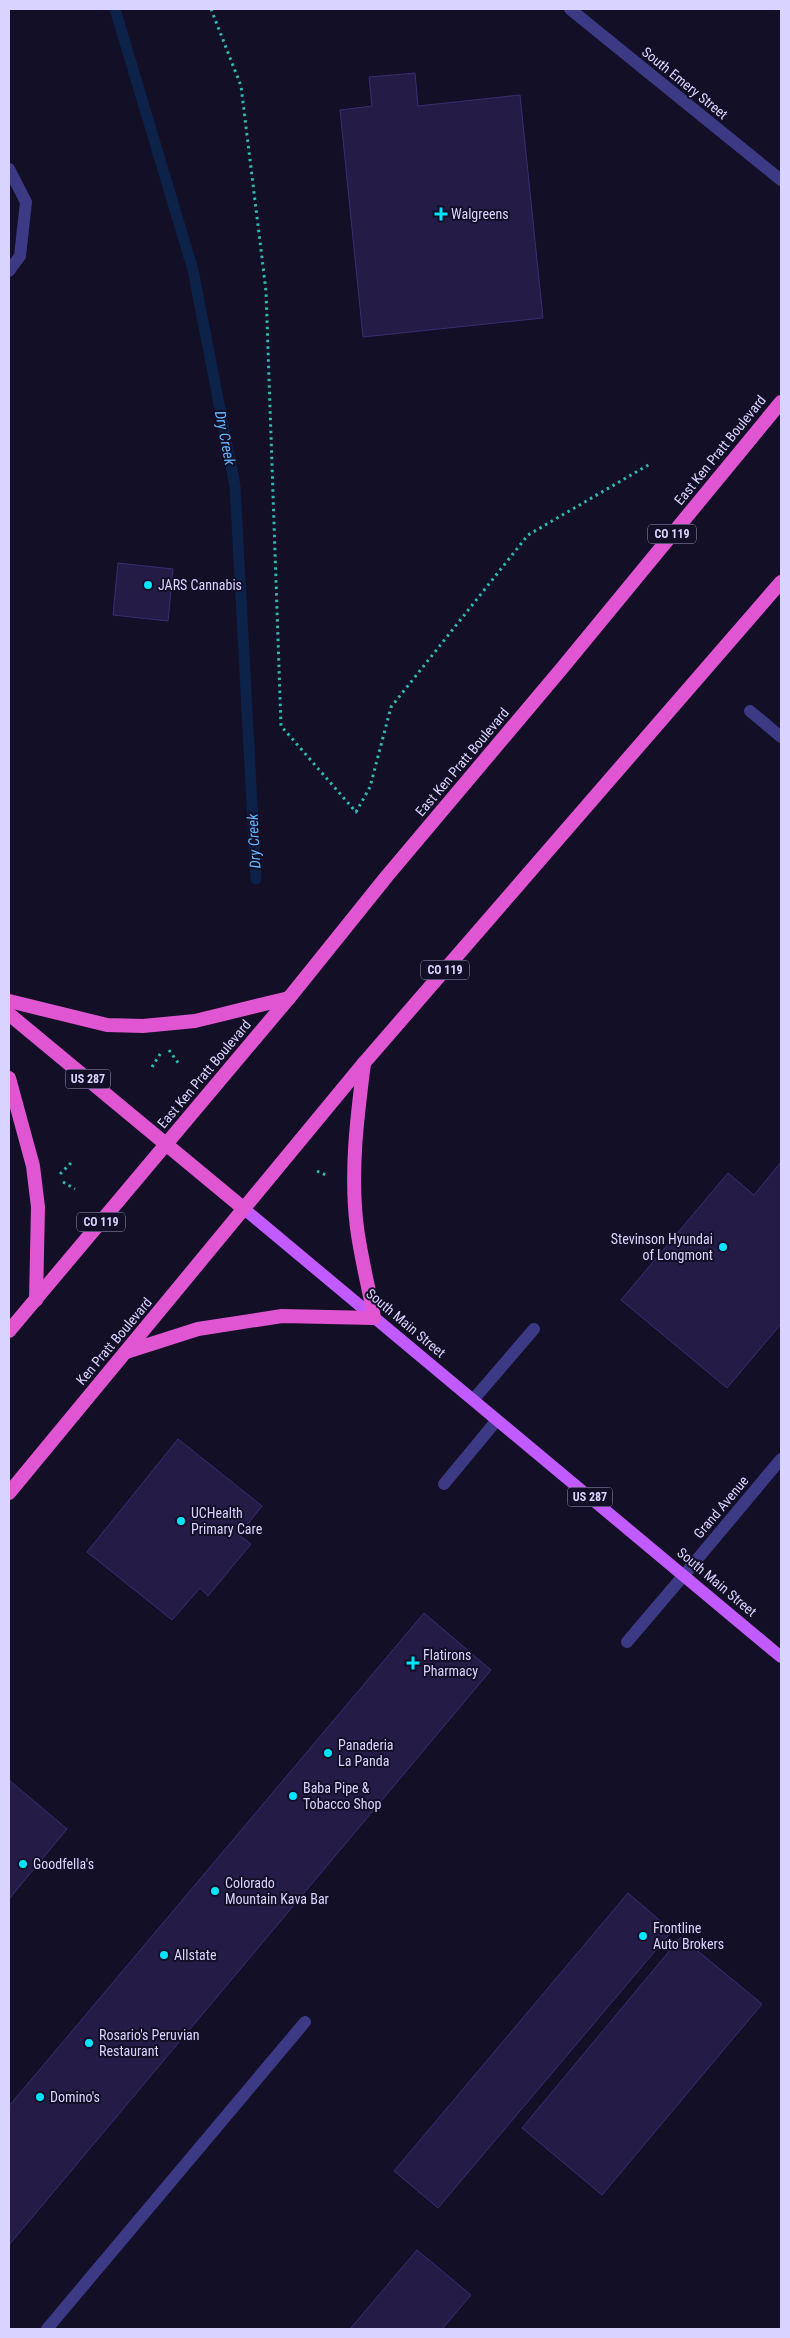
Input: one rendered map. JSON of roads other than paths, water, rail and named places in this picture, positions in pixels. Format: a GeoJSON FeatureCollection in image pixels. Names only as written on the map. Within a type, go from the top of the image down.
{"type":"FeatureCollection","features":[{"type":"Feature","properties":{"kind":"highway","name":"East Ken Pratt Boulevard"},"geometry":{"type":"LineString","coordinates":[[167,1144],[781,402]]}},
{"type":"Feature","properties":{"kind":"highway","name":"CO 119"},"geometry":{"type":"LineString","coordinates":[[244,1208],[364,1063],[781,582]]}},
{"type":"Feature","properties":{"kind":"highway"},"geometry":{"type":"LineString","coordinates":[[9,1001],[107,1025],[143,1026],[195,1021],[289,998]]}},
{"type":"Feature","properties":{"kind":"highway","name":"South Main Street"},"geometry":{"type":"LineString","coordinates":[[9,1014],[244,1208]]}},
{"type":"Feature","properties":{"kind":"highway"},"geometry":{"type":"LineString","coordinates":[[125,1352],[198,1329],[282,1316],[374,1318],[357,1227],[355,1135],[364,1063]]}},
{"type":"Feature","properties":{"kind":"highway"},"geometry":{"type":"LineString","coordinates":[[9,1078],[33,1166],[38,1207],[36,1300]]}},
{"type":"Feature","properties":{"kind":"highway","name":"CO 119"},"geometry":{"type":"LineString","coordinates":[[9,1331],[167,1144]]}},
{"type":"Feature","properties":{"kind":"highway","name":"Ken Pratt Boulevard"},"geometry":{"type":"LineString","coordinates":[[9,1494],[244,1208]]}},
{"type":"Feature","properties":{"kind":"main road","name":"South Main Street"},"geometry":{"type":"LineString","coordinates":[[244,1208],[781,1657]]}},
{"type":"Feature","properties":{"kind":"street","name":"South Emery Street"},"geometry":{"type":"LineString","coordinates":[[570,9],[781,180]]}},
{"type":"Feature","properties":{"kind":"street"},"geometry":{"type":"LineString","coordinates":[[9,169],[26,202],[20,256],[9,272]]}},
{"type":"Feature","properties":{"kind":"street"},"geometry":{"type":"LineString","coordinates":[[750,711],[781,738]]}},
{"type":"Feature","properties":{"kind":"street"},"geometry":{"type":"LineString","coordinates":[[473,1400],[534,1329]]}},
{"type":"Feature","properties":{"kind":"street"},"geometry":{"type":"LineString","coordinates":[[444,1484],[497,1420]]}},
{"type":"Feature","properties":{"kind":"street","name":"Grand Avenue"},"geometry":{"type":"LineString","coordinates":[[627,1642],[781,1460]]}},
{"type":"Feature","properties":{"kind":"street"},"geometry":{"type":"LineString","coordinates":[[46,2329],[305,2022]]}},
{"type":"Feature","properties":{"kind":"waterway","name":"Dry Creek"},"geometry":{"type":"LineString","coordinates":[[115,9],[193,270],[235,486],[256,879]]}},
{"type":"Feature","properties":{"kind":"place","name":"Walgreens"},"geometry":{"type":"Point","coordinates":[441,214]}},
{"type":"Feature","properties":{"kind":"place","name":"JARS Cannabis"},"geometry":{"type":"Point","coordinates":[148,585]}},
{"type":"Feature","properties":{"kind":"place","name":"Stevinson Hyundai of Longmont"},"geometry":{"type":"Point","coordinates":[723,1247]}},
{"type":"Feature","properties":{"kind":"place","name":"UCHealth Primary Care"},"geometry":{"type":"Point","coordinates":[181,1521]}},
{"type":"Feature","properties":{"kind":"place","name":"Flatirons Pharmacy"},"geometry":{"type":"Point","coordinates":[413,1663]}},
{"type":"Feature","properties":{"kind":"place","name":"Panaderia La Panda"},"geometry":{"type":"Point","coordinates":[328,1753]}},
{"type":"Feature","properties":{"kind":"place","name":"Baba Pipe & Tobacco Shop"},"geometry":{"type":"Point","coordinates":[293,1796]}},
{"type":"Feature","properties":{"kind":"place","name":"Goodfella's"},"geometry":{"type":"Point","coordinates":[23,1864]}},
{"type":"Feature","properties":{"kind":"place","name":"Colorado Mountain Kava Bar"},"geometry":{"type":"Point","coordinates":[215,1891]}},
{"type":"Feature","properties":{"kind":"place","name":"Frontline Auto Brokers"},"geometry":{"type":"Point","coordinates":[643,1936]}},
{"type":"Feature","properties":{"kind":"place","name":"Allstate"},"geometry":{"type":"Point","coordinates":[164,1955]}},
{"type":"Feature","properties":{"kind":"place","name":"Rosario's Peruvian Restaurant"},"geometry":{"type":"Point","coordinates":[89,2043]}},
{"type":"Feature","properties":{"kind":"place","name":"Domino's"},"geometry":{"type":"Point","coordinates":[40,2097]}}]}
